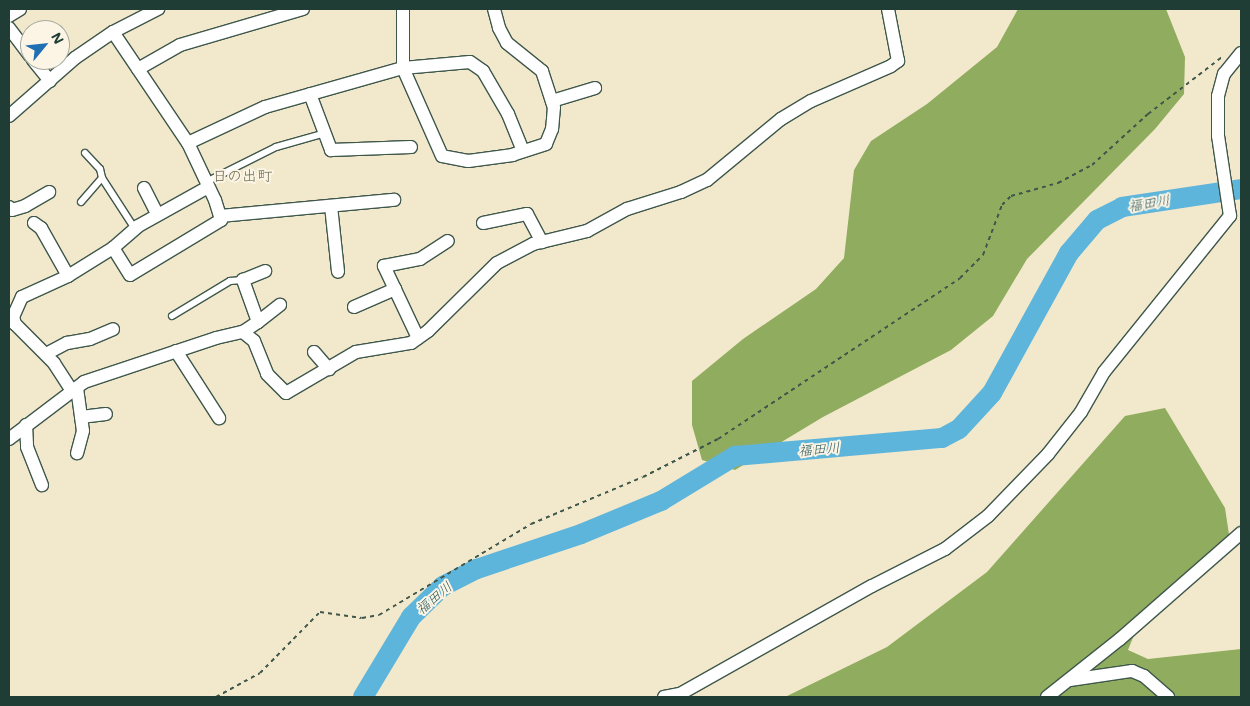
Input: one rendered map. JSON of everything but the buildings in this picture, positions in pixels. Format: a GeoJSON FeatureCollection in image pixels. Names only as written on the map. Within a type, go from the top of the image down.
{"type":"FeatureCollection","features":[{"type":"Feature","properties":{"kind":"street"},"geometry":{"type":"LineString","coordinates":[[9,16],[20,9]]}},
{"type":"Feature","properties":{"kind":"street"},"geometry":{"type":"LineString","coordinates":[[9,116],[50,80],[113,32],[143,12],[158,9]]}},
{"type":"Feature","properties":{"kind":"street"},"geometry":{"type":"LineString","coordinates":[[138,69],[180,45],[303,9]]}},
{"type":"Feature","properties":{"kind":"street"},"geometry":{"type":"LineString","coordinates":[[403,9],[403,68],[442,156],[468,161],[523,152],[546,144],[552,129],[552,101],[542,71],[508,43],[499,28],[494,9]]}},
{"type":"Feature","properties":{"kind":"street"},"geometry":{"type":"LineString","coordinates":[[243,332],[254,341],[267,374],[286,393],[356,352],[411,343],[497,263],[542,242],[587,231],[628,209],[681,192],[707,180],[781,119],[811,102],[898,61],[888,9]]}},
{"type":"Feature","properties":{"kind":"street"},"geometry":{"type":"LineString","coordinates":[[9,28],[20,43]]}},
{"type":"Feature","properties":{"kind":"street"},"geometry":{"type":"LineString","coordinates":[[113,32],[188,143],[221,220],[130,275],[113,248]]}},
{"type":"Feature","properties":{"kind":"street"},"geometry":{"type":"LineString","coordinates":[[664,697],[680,694],[872,586],[945,549],[988,516],[1048,454],[1081,412],[1104,372],[1230,216],[1227,182],[1218,136],[1218,96],[1224,74],[1241,53]]}},
{"type":"Feature","properties":{"kind":"street"},"geometry":{"type":"LineString","coordinates":[[188,143],[265,107],[310,94],[403,68],[470,62],[487,78],[508,114],[523,152]]}},
{"type":"Feature","properties":{"kind":"street"},"geometry":{"type":"LineString","coordinates":[[42,70],[50,80]]}},
{"type":"Feature","properties":{"kind":"street"},"geometry":{"type":"LineString","coordinates":[[552,101],[595,88]]}},
{"type":"Feature","properties":{"kind":"street"},"geometry":{"type":"LineString","coordinates":[[310,94],[331,150],[411,147]]}},
{"type":"Feature","properties":{"kind":"street"},"geometry":{"type":"LineString","coordinates":[[77,453],[84,431],[75,389],[46,354],[11,318],[22,297],[68,276],[113,248],[135,229],[206,185]]}},
{"type":"Feature","properties":{"kind":"street"},"geometry":{"type":"LineString","coordinates":[[144,188],[158,215]]}},
{"type":"Feature","properties":{"kind":"street"},"geometry":{"type":"LineString","coordinates":[[9,207],[12,210],[25,206],[48,192]]}},
{"type":"Feature","properties":{"kind":"street"},"geometry":{"type":"LineString","coordinates":[[220,216],[394,200]]}},
{"type":"Feature","properties":{"kind":"street"},"geometry":{"type":"LineString","coordinates":[[332,206],[338,272]]}},
{"type":"Feature","properties":{"kind":"street"},"geometry":{"type":"LineString","coordinates":[[483,223],[527,214],[542,242]]}},
{"type":"Feature","properties":{"kind":"street"},"geometry":{"type":"LineString","coordinates":[[34,223],[41,228],[68,276]]}},
{"type":"Feature","properties":{"kind":"street"},"geometry":{"type":"LineString","coordinates":[[418,338],[384,266],[420,259],[448,241]]}},
{"type":"Feature","properties":{"kind":"street"},"geometry":{"type":"LineString","coordinates":[[258,322],[243,280],[265,271]]}},
{"type":"Feature","properties":{"kind":"street"},"geometry":{"type":"LineString","coordinates":[[354,307],[395,290]]}},
{"type":"Feature","properties":{"kind":"street"},"geometry":{"type":"LineString","coordinates":[[9,439],[84,382],[176,351],[243,332],[280,305]]}},
{"type":"Feature","properties":{"kind":"street"},"geometry":{"type":"LineString","coordinates":[[46,354],[90,334],[113,329]]}},
{"type":"Feature","properties":{"kind":"street"},"geometry":{"type":"LineString","coordinates":[[176,351],[219,418]]}},
{"type":"Feature","properties":{"kind":"street"},"geometry":{"type":"LineString","coordinates":[[314,352],[329,369]]}},
{"type":"Feature","properties":{"kind":"street"},"geometry":{"type":"LineString","coordinates":[[81,417],[106,414]]}},
{"type":"Feature","properties":{"kind":"street"},"geometry":{"type":"LineString","coordinates":[[26,425],[27,447],[42,485]]}},
{"type":"Feature","properties":{"kind":"street"},"geometry":{"type":"LineString","coordinates":[[1047,697],[1241,533]]}},
{"type":"Feature","properties":{"kind":"street"},"geometry":{"type":"LineString","coordinates":[[1068,681],[1132,671],[1144,676],[1168,697]]}},
{"type":"Feature","properties":{"kind":"lane"},"geometry":{"type":"LineString","coordinates":[[206,185],[276,147],[324,132]]}},
{"type":"Feature","properties":{"kind":"lane"},"geometry":{"type":"LineString","coordinates":[[85,153],[100,169],[102,178],[135,229]]}},
{"type":"Feature","properties":{"kind":"lane"},"geometry":{"type":"LineString","coordinates":[[81,202],[102,178]]}},
{"type":"Feature","properties":{"kind":"lane"},"geometry":{"type":"LineString","coordinates":[[172,316],[230,281],[243,280]]}},
{"type":"Feature","properties":{"kind":"path"},"geometry":{"type":"LineString","coordinates":[[216,697],[260,673],[320,612],[362,618],[379,615],[531,524],[643,476],[718,439],[960,278],[983,254],[1002,205],[1011,196],[1058,183],[1092,165],[1148,114],[1226,54]]}},
{"type":"Feature","properties":{"kind":"green space"},"geometry":{"type":"Polygon","coordinates":[[[1018,9],[1166,9],[1185,57],[1184,94],[1155,129],[1027,259],[993,316],[951,350],[823,417],[735,470],[702,460],[692,425],[692,381],[743,339],[816,289],[844,258],[854,170],[871,141],[927,104],[997,47],[1018,9]]]}},
{"type":"Feature","properties":{"kind":"green space"},"geometry":{"type":"Polygon","coordinates":[[[1165,408],[1225,508],[1230,541],[1138,625],[1128,650],[1148,659],[1241,649],[1241,697],[785,697],[887,647],[987,572],[1125,416],[1165,408]]]}},
{"type":"Feature","properties":{"kind":"waterway","name":"福田川"},"geometry":{"type":"LineString","coordinates":[[363,697],[411,617],[443,586],[477,569],[581,534],[661,501],[735,456],[942,438],[959,429],[992,393],[1069,253],[1097,220],[1122,207],[1241,189]]}},
{"type":"Feature","properties":{"kind":"district","name":"日の出町"},"geometry":{"type":"Point","coordinates":[242,176]}}]}
